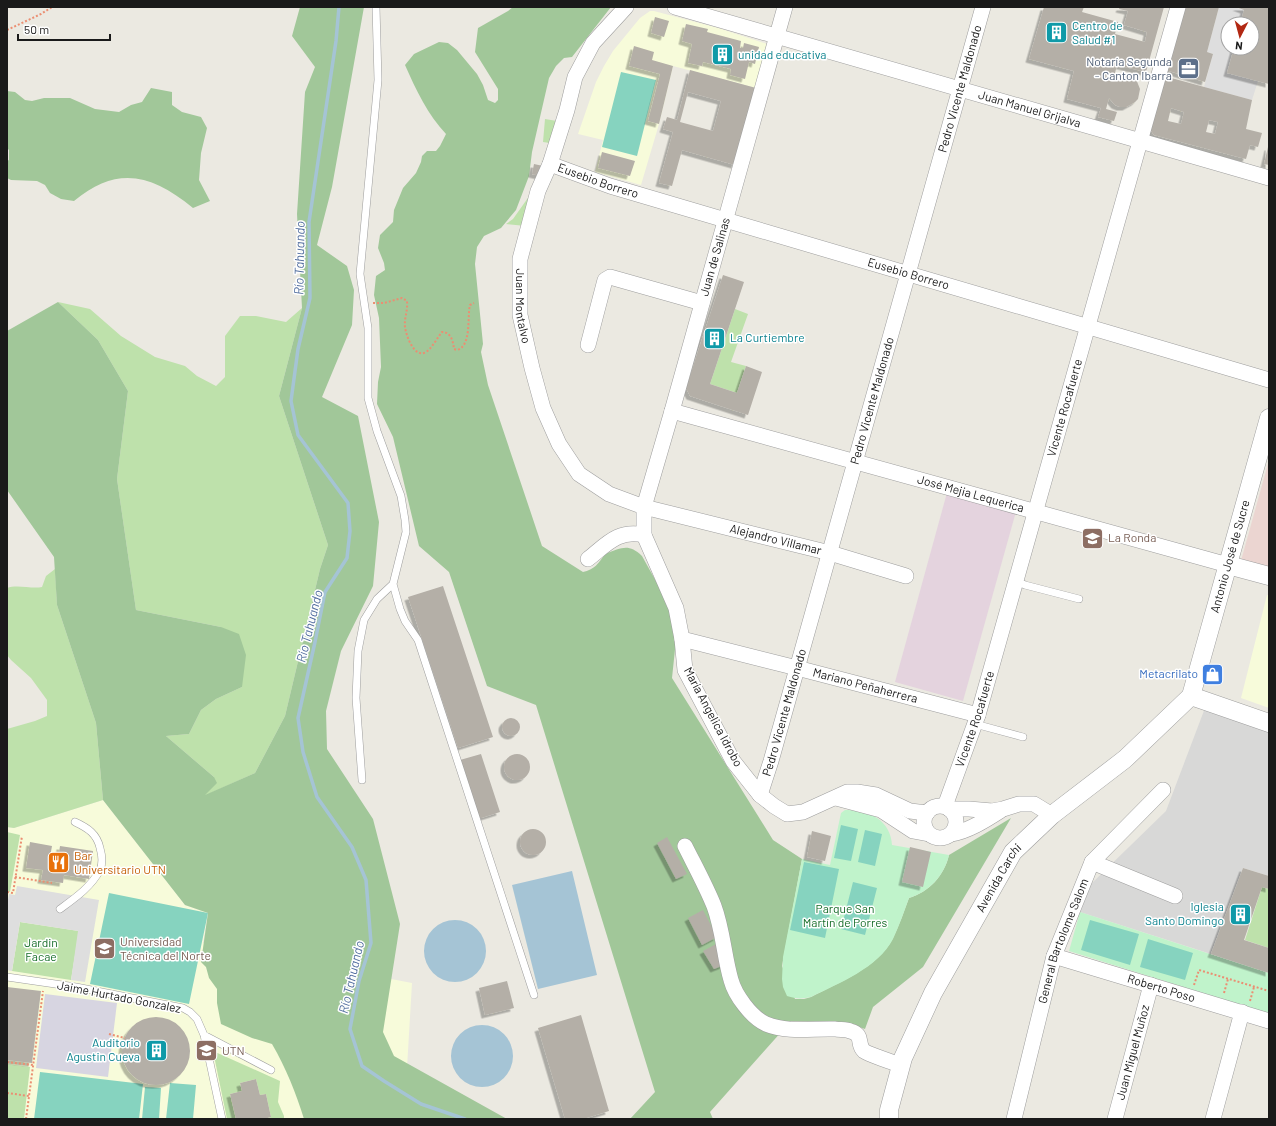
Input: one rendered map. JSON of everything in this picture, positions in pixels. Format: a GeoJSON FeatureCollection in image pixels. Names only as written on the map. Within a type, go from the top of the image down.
{"type":"FeatureCollection","features":[{"type":"Feature","properties":{"kind":"street","name":"Juan Montalvo"},"geometry":{"type":"LineString","coordinates":[[626,7],[593,44],[575,77],[567,110],[550,164],[538,191],[520,259],[520,315],[543,408],[559,444],[579,474],[609,494],[644,508]]}},
{"type":"Feature","properties":{"kind":"street","name":"Juan Manuel Grijalva"},"geometry":{"type":"LineString","coordinates":[[675,7],[1269,178]]}},
{"type":"Feature","properties":{"kind":"street","name":"Juan de Salinas"},"geometry":{"type":"LineString","coordinates":[[644,508],[785,7]]}},
{"type":"Feature","properties":{"kind":"street","name":"Pedro Vicente Maldonado"},"geometry":{"type":"LineString","coordinates":[[760,795],[798,668],[983,7]]}},
{"type":"Feature","properties":{"kind":"street","name":"Vicente Rocafuerte"},"geometry":{"type":"LineString","coordinates":[[947,808],[977,720],[1178,7]]}},
{"type":"Feature","properties":{"kind":"street","name":"Eusebio Borrero"},"geometry":{"type":"LineString","coordinates":[[550,164],[610,186],[1269,380]]}},
{"type":"Feature","properties":{"kind":"street"},"geometry":{"type":"LineString","coordinates":[[588,345],[605,280],[610,277],[702,303]]}},
{"type":"Feature","properties":{"kind":"street","name":"José Mejia Lequerica"},"geometry":{"type":"LineString","coordinates":[[672,411],[1269,576]]}},
{"type":"Feature","properties":{"kind":"street","name":"Antonio José de Sucre"},"geometry":{"type":"LineString","coordinates":[[1191,696],[1269,418]]}},
{"type":"Feature","properties":{"kind":"street","name":"María Angelica Idrobo"},"geometry":{"type":"LineString","coordinates":[[644,508],[644,535],[676,608],[682,639],[685,670],[733,761],[760,795],[774,806],[788,814],[803,812],[847,792],[876,795],[910,810],[927,813]]}},
{"type":"Feature","properties":{"kind":"street","name":"Alejandro Villamar"},"geometry":{"type":"LineString","coordinates":[[644,508],[830,553],[906,576]]}},
{"type":"Feature","properties":{"kind":"street"},"geometry":{"type":"LineString","coordinates":[[588,559],[615,537],[636,533],[644,535]]}},
{"type":"Feature","properties":{"kind":"street","name":"Mariano Peñaherrera"},"geometry":{"type":"LineString","coordinates":[[682,639],[798,668],[977,720]]}},
{"type":"Feature","properties":{"kind":"street"},"geometry":{"type":"LineString","coordinates":[[1191,696],[1269,723]]}},
{"type":"Feature","properties":{"kind":"street","name":"Avenida Carchi"},"geometry":{"type":"LineString","coordinates":[[889,1119],[889,1110],[903,1058],[933,993],[1013,852],[1052,815],[1125,759],[1191,696]]}},
{"type":"Feature","properties":{"kind":"street","name":"General Bartolome Salom"},"geometry":{"type":"LineString","coordinates":[[1014,1119],[1054,956],[1092,862],[1163,790]]}},
{"type":"Feature","properties":{"kind":"street"},"geometry":{"type":"LineString","coordinates":[[836,798],[881,810],[913,831],[929,834],[938,838],[944,838],[951,834],[959,833],[1003,809]]}},
{"type":"Feature","properties":{"kind":"street"},"geometry":{"type":"LineString","coordinates":[[929,834],[923,820],[932,808],[937,806],[988,811],[1003,809],[1019,804],[1034,804],[1052,815]]}},
{"type":"Feature","properties":{"kind":"street"},"geometry":{"type":"LineString","coordinates":[[947,808],[954,816],[956,821],[951,834]]}},
{"type":"Feature","properties":{"kind":"street"},"geometry":{"type":"LineString","coordinates":[[685,846],[714,906],[723,938],[731,981],[741,1001],[754,1016],[766,1024],[781,1027],[798,1029],[849,1030],[857,1033],[861,1038],[860,1046],[865,1052],[901,1065]]}},
{"type":"Feature","properties":{"kind":"street"},"geometry":{"type":"LineString","coordinates":[[1092,862],[1175,896]]}},
{"type":"Feature","properties":{"kind":"street","name":"Roberto Poso"},"geometry":{"type":"LineString","coordinates":[[1054,956],[1269,1021]]}},
{"type":"Feature","properties":{"kind":"street","name":"Juan Miguel Muñoz"},"geometry":{"type":"LineString","coordinates":[[1115,1119],[1151,985]]}},
{"type":"Feature","properties":{"kind":"street"},"geometry":{"type":"LineString","coordinates":[[1213,1119],[1242,1012]]}},
{"type":"Feature","properties":{"kind":"lane"},"geometry":{"type":"LineString","coordinates":[[376,7],[378,80],[360,274],[368,328],[368,398],[377,432],[401,496],[405,520],[406,532],[393,584],[403,615],[418,640],[534,995]]}},
{"type":"Feature","properties":{"kind":"lane"},"geometry":{"type":"LineString","coordinates":[[1016,581],[1078,600]]}},
{"type":"Feature","properties":{"kind":"lane"},"geometry":{"type":"LineString","coordinates":[[362,780],[356,698],[358,650],[364,620],[377,599],[393,584]]}},
{"type":"Feature","properties":{"kind":"lane"},"geometry":{"type":"LineString","coordinates":[[977,720],[1023,737]]}},
{"type":"Feature","properties":{"kind":"lane"},"geometry":{"type":"LineString","coordinates":[[60,909],[84,890],[100,869],[102,858],[96,835],[86,827],[75,822]]}},
{"type":"Feature","properties":{"kind":"lane","name":"Jaime Hurtado Gonzalez"},"geometry":{"type":"LineString","coordinates":[[7,977],[76,987],[183,1008],[190,1012],[196,1019],[204,1035],[222,1119]]}},
{"type":"Feature","properties":{"kind":"lane"},"geometry":{"type":"LineString","coordinates":[[204,1035],[271,1070]]}},
{"type":"Feature","properties":{"kind":"path"},"geometry":{"type":"LineString","coordinates":[[7,30],[41,14],[52,7]]}},
{"type":"Feature","properties":{"kind":"path"},"geometry":{"type":"LineString","coordinates":[[472,7],[481,7]]}},
{"type":"Feature","properties":{"kind":"path"},"geometry":{"type":"LineString","coordinates":[[364,302],[384,303],[402,298],[407,301],[408,310],[405,327],[415,351],[422,354],[427,351],[442,332],[450,335],[454,349],[460,349],[463,346],[469,330],[470,304],[474,304]]}},
{"type":"Feature","properties":{"kind":"path"},"geometry":{"type":"LineString","coordinates":[[7,892],[13,893],[22,836]]}},
{"type":"Feature","properties":{"kind":"path"},"geometry":{"type":"LineString","coordinates":[[15,877],[52,883]]}},
{"type":"Feature","properties":{"kind":"path"},"geometry":{"type":"LineString","coordinates":[[1191,997],[1199,970],[1269,991]]}},
{"type":"Feature","properties":{"kind":"path"},"geometry":{"type":"LineString","coordinates":[[26,1119],[44,989]]}},
{"type":"Feature","properties":{"kind":"path"},"geometry":{"type":"LineString","coordinates":[[110,1034],[125,1038]]}},
{"type":"Feature","properties":{"kind":"path"},"geometry":{"type":"LineString","coordinates":[[108,1045],[123,1045]]}},
{"type":"Feature","properties":{"kind":"path"},"geometry":{"type":"LineString","coordinates":[[7,1062],[33,1065]]}},
{"type":"Feature","properties":{"kind":"path"},"geometry":{"type":"LineString","coordinates":[[7,1093],[29,1096]]}},
{"type":"Feature","properties":{"kind":"shaded area"},"geometry":{"type":"Polygon","coordinates":[[[1219,7],[1234,7],[1244,10],[1242,16],[1220,16],[1220,56],[1232,56],[1227,73],[1258,81],[1252,100],[1204,87],[1213,54],[1207,52],[1219,7]]]}},
{"type":"Feature","properties":{"kind":"shaded area"},"geometry":{"type":"Polygon","coordinates":[[[650,11],[718,28],[767,44],[756,88],[673,66],[659,124],[641,185],[595,172],[603,140],[578,134],[596,82],[604,66],[613,51],[640,18],[650,11]]]}},
{"type":"Feature","properties":{"kind":"shaded area"},"geometry":{"type":"Polygon","coordinates":[[[1269,460],[1269,577],[1239,568],[1269,460]]]}},
{"type":"Feature","properties":{"kind":"shaded area"},"geometry":{"type":"Polygon","coordinates":[[[948,489],[1017,508],[963,701],[895,682],[948,489]]]}},
{"type":"Feature","properties":{"kind":"shaded area"},"geometry":{"type":"Polygon","coordinates":[[[1267,595],[1269,595],[1269,708],[1241,698],[1267,595]]]}},
{"type":"Feature","properties":{"kind":"shaded area"},"geometry":{"type":"Polygon","coordinates":[[[1205,708],[1269,730],[1269,876],[1243,868],[1211,954],[1080,912],[1092,883],[1166,811],[1205,708]]]}},
{"type":"Feature","properties":{"kind":"shaded area","name":"Universidad Técnica del Norte"},"geometry":{"type":"Polygon","coordinates":[[[103,800],[185,905],[208,913],[203,943],[412,983],[404,1119],[7,1119],[7,827],[14,828],[103,800]]]}},
{"type":"Feature","properties":{"kind":"shaded area"},"geometry":{"type":"Polygon","coordinates":[[[17,886],[99,900],[85,982],[71,980],[78,931],[20,922],[12,971],[7,970],[7,905],[9,894],[15,895],[17,886]]]}},
{"type":"Feature","properties":{"kind":"shaded area"},"geometry":{"type":"Polygon","coordinates":[[[45,994],[117,1003],[108,1077],[36,1068],[45,994]]]}},
{"type":"Feature","properties":{"kind":"green space"},"geometry":{"type":"Polygon","coordinates":[[[300,7],[364,7],[332,187],[317,245],[347,266],[354,290],[352,325],[322,397],[358,416],[379,522],[373,586],[341,651],[326,711],[327,749],[373,819],[400,924],[383,1032],[394,1056],[507,1119],[304,1119],[298,1100],[282,1062],[272,1044],[252,1038],[221,1024],[217,1003],[217,989],[209,978],[206,967],[201,962],[208,913],[185,905],[103,800],[96,723],[57,605],[54,557],[7,490],[7,331],[58,302],[98,340],[128,391],[117,479],[136,610],[221,627],[239,634],[246,655],[242,687],[216,699],[201,710],[189,734],[166,736],[214,777],[217,783],[205,795],[255,773],[285,716],[320,569],[328,545],[279,396],[302,308],[297,214],[305,92],[315,67],[292,36],[300,7]]]}},
{"type":"Feature","properties":{"kind":"green space"},"geometry":{"type":"Polygon","coordinates":[[[513,7],[611,7],[572,57],[564,58],[556,66],[549,78],[532,152],[529,176],[516,210],[501,228],[484,236],[477,247],[475,264],[483,344],[481,352],[488,385],[542,546],[583,572],[596,566],[605,554],[620,549],[633,549],[642,556],[672,610],[676,640],[672,678],[773,840],[802,859],[782,966],[795,999],[811,997],[845,980],[878,958],[893,938],[909,898],[923,892],[935,882],[947,863],[949,855],[1011,818],[923,967],[873,1007],[865,1029],[845,1022],[791,1021],[710,1112],[713,1119],[630,1119],[655,1092],[536,705],[487,686],[449,572],[419,546],[393,437],[377,404],[378,382],[381,367],[379,318],[374,295],[376,276],[385,270],[378,248],[380,235],[393,222],[394,210],[403,188],[416,173],[422,156],[427,151],[436,151],[446,134],[428,110],[405,65],[414,54],[439,42],[448,43],[457,50],[477,74],[483,85],[488,100],[495,103],[498,100],[498,89],[475,52],[478,28],[513,7]]]}},
{"type":"Feature","properties":{"kind":"green space"},"geometry":{"type":"Polygon","coordinates":[[[621,72],[656,80],[637,156],[602,147],[621,72]]]}},
{"type":"Feature","properties":{"kind":"green space"},"geometry":{"type":"Polygon","coordinates":[[[151,88],[172,92],[172,105],[182,112],[201,117],[207,128],[201,153],[199,180],[210,201],[193,208],[178,196],[149,181],[134,178],[120,178],[105,182],[74,201],[61,199],[50,193],[45,185],[37,181],[11,180],[7,178],[7,161],[9,160],[9,150],[7,148],[7,91],[15,92],[25,100],[32,101],[44,98],[70,98],[95,109],[119,112],[131,105],[142,102],[151,88]]]}},
{"type":"Feature","properties":{"kind":"green space"},"geometry":{"type":"Polygon","coordinates":[[[545,119],[563,122],[556,144],[543,142],[545,119]]]}},
{"type":"Feature","properties":{"kind":"green space"},"geometry":{"type":"Polygon","coordinates":[[[530,195],[526,226],[506,224],[513,219],[530,195]]]}},
{"type":"Feature","properties":{"kind":"green space"},"geometry":{"type":"Polygon","coordinates":[[[58,302],[90,309],[121,336],[155,357],[185,366],[197,376],[216,386],[225,377],[225,336],[240,316],[256,316],[286,322],[302,308],[279,396],[328,545],[320,569],[285,716],[255,773],[204,796],[214,777],[166,736],[189,734],[201,710],[216,699],[242,687],[221,627],[136,610],[117,479],[128,391],[98,340],[58,302]]]}},
{"type":"Feature","properties":{"kind":"green space"},"geometry":{"type":"Polygon","coordinates":[[[735,309],[748,314],[731,362],[746,366],[737,393],[710,384],[735,309]]]}},
{"type":"Feature","properties":{"kind":"green space"},"geometry":{"type":"Polygon","coordinates":[[[55,569],[57,605],[96,723],[103,800],[14,828],[7,827],[7,729],[47,716],[47,700],[31,678],[7,655],[7,588],[15,586],[42,587],[46,576],[55,569]]]}},
{"type":"Feature","properties":{"kind":"green space","name":"Parque San Martín de Porres"},"geometry":{"type":"Polygon","coordinates":[[[845,810],[854,810],[870,814],[877,818],[883,823],[891,836],[892,845],[949,855],[947,863],[935,882],[923,892],[909,898],[893,939],[878,958],[857,974],[811,997],[790,997],[787,996],[783,987],[783,957],[802,859],[830,865],[841,813],[845,810]]]}},
{"type":"Feature","properties":{"kind":"green space"},"geometry":{"type":"Polygon","coordinates":[[[841,825],[858,829],[851,861],[834,858],[841,825]]]}},
{"type":"Feature","properties":{"kind":"green space"},"geometry":{"type":"Polygon","coordinates":[[[865,830],[882,834],[875,866],[858,862],[865,830]]]}},
{"type":"Feature","properties":{"kind":"green space"},"geometry":{"type":"Polygon","coordinates":[[[7,832],[20,835],[10,892],[7,891],[7,832]]]}},
{"type":"Feature","properties":{"kind":"green space"},"geometry":{"type":"Polygon","coordinates":[[[804,862],[839,869],[825,938],[790,930],[804,862]]]}},
{"type":"Feature","properties":{"kind":"green space"},"geometry":{"type":"Polygon","coordinates":[[[853,882],[877,888],[865,935],[841,929],[853,882]]]}},
{"type":"Feature","properties":{"kind":"green space"},"geometry":{"type":"Polygon","coordinates":[[[1262,887],[1269,889],[1269,948],[1245,940],[1262,887]]]}},
{"type":"Feature","properties":{"kind":"green space"},"geometry":{"type":"Polygon","coordinates":[[[109,893],[208,913],[189,1004],[90,984],[109,893]]]}},
{"type":"Feature","properties":{"kind":"green space"},"geometry":{"type":"Polygon","coordinates":[[[1080,912],[1269,973],[1269,1014],[1069,951],[1080,912]]]}},
{"type":"Feature","properties":{"kind":"green space"},"geometry":{"type":"Polygon","coordinates":[[[1090,920],[1139,934],[1130,965],[1081,950],[1090,920]]]}},
{"type":"Feature","properties":{"kind":"green space","name":"Jardin Facae"},"geometry":{"type":"Polygon","coordinates":[[[20,922],[79,931],[71,980],[12,971],[20,922]]]}},
{"type":"Feature","properties":{"kind":"green space"},"geometry":{"type":"Polygon","coordinates":[[[1148,939],[1193,953],[1185,980],[1140,967],[1148,939]]]}},
{"type":"Feature","properties":{"kind":"green space"},"geometry":{"type":"Polygon","coordinates":[[[213,1051],[280,1081],[278,1102],[284,1119],[264,1119],[271,1117],[266,1094],[260,1095],[256,1079],[240,1083],[242,1091],[230,1094],[236,1119],[227,1119],[213,1051]]]}},
{"type":"Feature","properties":{"kind":"green space"},"geometry":{"type":"Polygon","coordinates":[[[7,1064],[30,1067],[24,1119],[7,1119],[7,1064]]]}},
{"type":"Feature","properties":{"kind":"green space"},"geometry":{"type":"Polygon","coordinates":[[[40,1072],[143,1084],[139,1119],[34,1119],[40,1072]]]}},
{"type":"Feature","properties":{"kind":"green space"},"geometry":{"type":"Polygon","coordinates":[[[170,1083],[196,1085],[193,1119],[166,1119],[170,1083]]]}},
{"type":"Feature","properties":{"kind":"green space"},"geometry":{"type":"Polygon","coordinates":[[[145,1087],[161,1088],[159,1119],[142,1119],[145,1087]]]}},
{"type":"Feature","properties":{"kind":"water"},"geometry":{"type":"Polygon","coordinates":[[[572,871],[597,975],[538,989],[512,885],[572,871]]]}},
{"type":"Feature","properties":{"kind":"water"},"geometry":{"type":"Polygon","coordinates":[[[455,920],[472,925],[477,929],[481,934],[486,951],[481,968],[477,973],[472,977],[455,982],[438,977],[433,973],[429,968],[424,951],[429,934],[433,929],[438,925],[455,920]]]}},
{"type":"Feature","properties":{"kind":"water"},"geometry":{"type":"Polygon","coordinates":[[[482,1025],[499,1030],[504,1034],[508,1039],[513,1056],[508,1073],[504,1078],[499,1082],[482,1087],[465,1082],[460,1078],[456,1073],[451,1056],[456,1039],[460,1034],[465,1030],[482,1025]]]}},
{"type":"Feature","properties":{"kind":"building"},"geometry":{"type":"Polygon","coordinates":[[[1044,7],[1084,7],[1082,12],[1118,22],[1115,34],[1145,42],[1147,32],[1124,25],[1128,11],[1119,9],[1120,7],[1164,7],[1146,72],[1117,65],[1114,77],[1117,74],[1128,74],[1136,79],[1140,89],[1138,99],[1126,107],[1115,105],[1109,98],[1106,109],[1117,112],[1114,121],[1098,117],[1101,108],[1067,99],[1074,71],[1029,59],[1044,7]]]}},
{"type":"Feature","properties":{"kind":"building"},"geometry":{"type":"Polygon","coordinates":[[[1184,7],[1219,7],[1207,52],[1213,54],[1205,82],[1166,70],[1184,7]]]}},
{"type":"Feature","properties":{"kind":"building"},"geometry":{"type":"Polygon","coordinates":[[[1236,7],[1269,7],[1269,84],[1227,73],[1232,56],[1260,56],[1260,16],[1242,16],[1244,10],[1236,7]]]}},
{"type":"Feature","properties":{"kind":"building"},"geometry":{"type":"Polygon","coordinates":[[[655,17],[669,21],[664,37],[651,33],[655,17]]]}},
{"type":"Feature","properties":{"kind":"building","name":"unidad educativa"},"geometry":{"type":"Polygon","coordinates":[[[686,24],[708,29],[707,32],[741,41],[740,48],[743,48],[744,43],[759,47],[755,64],[749,62],[745,79],[730,75],[731,69],[703,62],[702,66],[688,63],[692,44],[682,41],[686,24]]]}},
{"type":"Feature","properties":{"kind":"building"},"geometry":{"type":"Polygon","coordinates":[[[634,46],[654,52],[652,60],[673,66],[659,124],[648,121],[660,74],[629,66],[634,46]]]}},
{"type":"Feature","properties":{"kind":"building"},"geometry":{"type":"Polygon","coordinates":[[[690,70],[756,88],[735,165],[682,150],[672,186],[659,183],[673,132],[663,129],[667,117],[677,120],[690,70]],[[688,92],[680,122],[713,131],[721,101],[688,92]]]}},
{"type":"Feature","properties":{"kind":"building"},"geometry":{"type":"Polygon","coordinates":[[[1164,76],[1252,100],[1246,129],[1262,133],[1258,147],[1250,145],[1246,159],[1154,135],[1150,129],[1164,76]],[[1171,108],[1168,121],[1181,124],[1184,112],[1171,108]],[[1209,120],[1206,132],[1215,134],[1218,122],[1209,120]]]}},
{"type":"Feature","properties":{"kind":"building"},"geometry":{"type":"Polygon","coordinates":[[[1269,147],[1269,165],[1264,164],[1269,147]]]}},
{"type":"Feature","properties":{"kind":"building"},"geometry":{"type":"Polygon","coordinates":[[[602,152],[635,161],[630,176],[598,168],[602,152]]]}},
{"type":"Feature","properties":{"kind":"building"},"geometry":{"type":"Polygon","coordinates":[[[534,164],[543,166],[540,176],[532,174],[534,164]]]}},
{"type":"Feature","properties":{"kind":"building","name":"La Curtiembre"},"geometry":{"type":"Polygon","coordinates":[[[723,275],[744,282],[710,384],[737,393],[746,366],[762,372],[748,415],[690,396],[686,388],[723,275]]]}},
{"type":"Feature","properties":{"kind":"building"},"geometry":{"type":"Polygon","coordinates":[[[443,586],[493,737],[458,748],[408,597],[443,586]]]}},
{"type":"Feature","properties":{"kind":"building"},"geometry":{"type":"Polygon","coordinates":[[[511,718],[517,721],[520,727],[517,733],[511,736],[505,733],[502,727],[505,721],[511,718]]]}},
{"type":"Feature","properties":{"kind":"building"},"geometry":{"type":"Polygon","coordinates":[[[481,754],[500,812],[478,819],[460,760],[481,754]]]}},
{"type":"Feature","properties":{"kind":"building"},"geometry":{"type":"Polygon","coordinates":[[[517,754],[526,758],[530,767],[526,776],[517,780],[508,776],[504,767],[508,758],[517,754]]]}},
{"type":"Feature","properties":{"kind":"building"},"geometry":{"type":"Polygon","coordinates":[[[533,829],[542,833],[546,842],[542,851],[533,855],[524,851],[520,842],[524,833],[533,829]]]}},
{"type":"Feature","properties":{"kind":"building"},"geometry":{"type":"Polygon","coordinates":[[[812,831],[831,836],[825,861],[807,857],[812,831]]]}},
{"type":"Feature","properties":{"kind":"building"},"geometry":{"type":"Polygon","coordinates":[[[667,837],[687,874],[676,879],[657,843],[667,837]]]}},
{"type":"Feature","properties":{"kind":"building","name":"Bar Universitario UTN"},"geometry":{"type":"Polygon","coordinates":[[[30,842],[52,846],[50,857],[58,859],[60,846],[93,851],[89,879],[64,875],[63,883],[41,880],[43,870],[26,868],[30,842]]]}},
{"type":"Feature","properties":{"kind":"building"},"geometry":{"type":"Polygon","coordinates":[[[910,847],[931,852],[923,887],[902,882],[910,847]]]}},
{"type":"Feature","properties":{"kind":"building","name":"Iglesia Santo Domingo"},"geometry":{"type":"Polygon","coordinates":[[[1243,868],[1269,876],[1269,889],[1262,887],[1244,940],[1269,948],[1269,973],[1211,954],[1243,868]]]}},
{"type":"Feature","properties":{"kind":"building"},"geometry":{"type":"Polygon","coordinates":[[[703,910],[717,937],[702,945],[688,918],[703,910]]]}},
{"type":"Feature","properties":{"kind":"building"},"geometry":{"type":"Polygon","coordinates":[[[718,943],[724,965],[714,969],[703,951],[718,943]]]}},
{"type":"Feature","properties":{"kind":"building"},"geometry":{"type":"Polygon","coordinates":[[[507,981],[514,1008],[485,1015],[479,988],[507,981]]]}},
{"type":"Feature","properties":{"kind":"building"},"geometry":{"type":"Polygon","coordinates":[[[7,987],[41,991],[32,1063],[7,1060],[7,987]]]}},
{"type":"Feature","properties":{"kind":"building"},"geometry":{"type":"Polygon","coordinates":[[[581,1015],[609,1111],[583,1119],[565,1119],[538,1028],[581,1015]]]}},
{"type":"Feature","properties":{"kind":"building","name":"Auditorio Agustin Cueva"},"geometry":{"type":"Polygon","coordinates":[[[156,1017],[169,1020],[180,1027],[187,1038],[190,1051],[187,1064],[180,1075],[169,1082],[156,1085],[143,1082],[132,1075],[125,1064],[122,1051],[125,1038],[132,1027],[143,1020],[156,1017]]]}},
{"type":"Feature","properties":{"kind":"building"},"geometry":{"type":"Polygon","coordinates":[[[256,1079],[260,1095],[266,1094],[271,1117],[264,1119],[236,1119],[230,1094],[242,1091],[240,1083],[256,1079]]]}},
{"type":"Feature","properties":{"kind":"waterway","name":"Río Tahuando"},"geometry":{"type":"LineString","coordinates":[[339,7],[336,41],[309,222],[310,298],[298,349],[291,401],[298,435],[348,503],[350,531],[347,558],[325,592],[298,718],[303,752],[317,797],[352,847],[366,880],[371,943],[359,981],[350,1029],[362,1066],[421,1104],[465,1119]]}},
{"type":"Feature","properties":{"kind":"place","name":"Centro de Salud #1"},"geometry":{"type":"Point","coordinates":[1057,33]}},
{"type":"Feature","properties":{"kind":"place","name":"unidad educativa"},"geometry":{"type":"Point","coordinates":[723,55]}},
{"type":"Feature","properties":{"kind":"place","name":"Notaría Segunda - Canton Ibarra"},"geometry":{"type":"Point","coordinates":[1188,69]}},
{"type":"Feature","properties":{"kind":"place","name":"La Curtiembre"},"geometry":{"type":"Point","coordinates":[714,338]}},
{"type":"Feature","properties":{"kind":"place","name":"La Ronda"},"geometry":{"type":"Point","coordinates":[1092,538]}},
{"type":"Feature","properties":{"kind":"place","name":"Metacrilato"},"geometry":{"type":"Point","coordinates":[1213,674]}},
{"type":"Feature","properties":{"kind":"place","name":"Bar Universitario UTN"},"geometry":{"type":"Point","coordinates":[59,863]}},
{"type":"Feature","properties":{"kind":"place","name":"Iglesia Santo Domingo"},"geometry":{"type":"Point","coordinates":[1240,914]}},
{"type":"Feature","properties":{"kind":"place","name":"Universidad Técnica del Norte"},"geometry":{"type":"Point","coordinates":[105,949]}},
{"type":"Feature","properties":{"kind":"place","name":"Auditorio Agustin Cueva"},"geometry":{"type":"Point","coordinates":[156,1050]}},
{"type":"Feature","properties":{"kind":"place","name":"UTN"},"geometry":{"type":"Point","coordinates":[207,1051]}}]}
